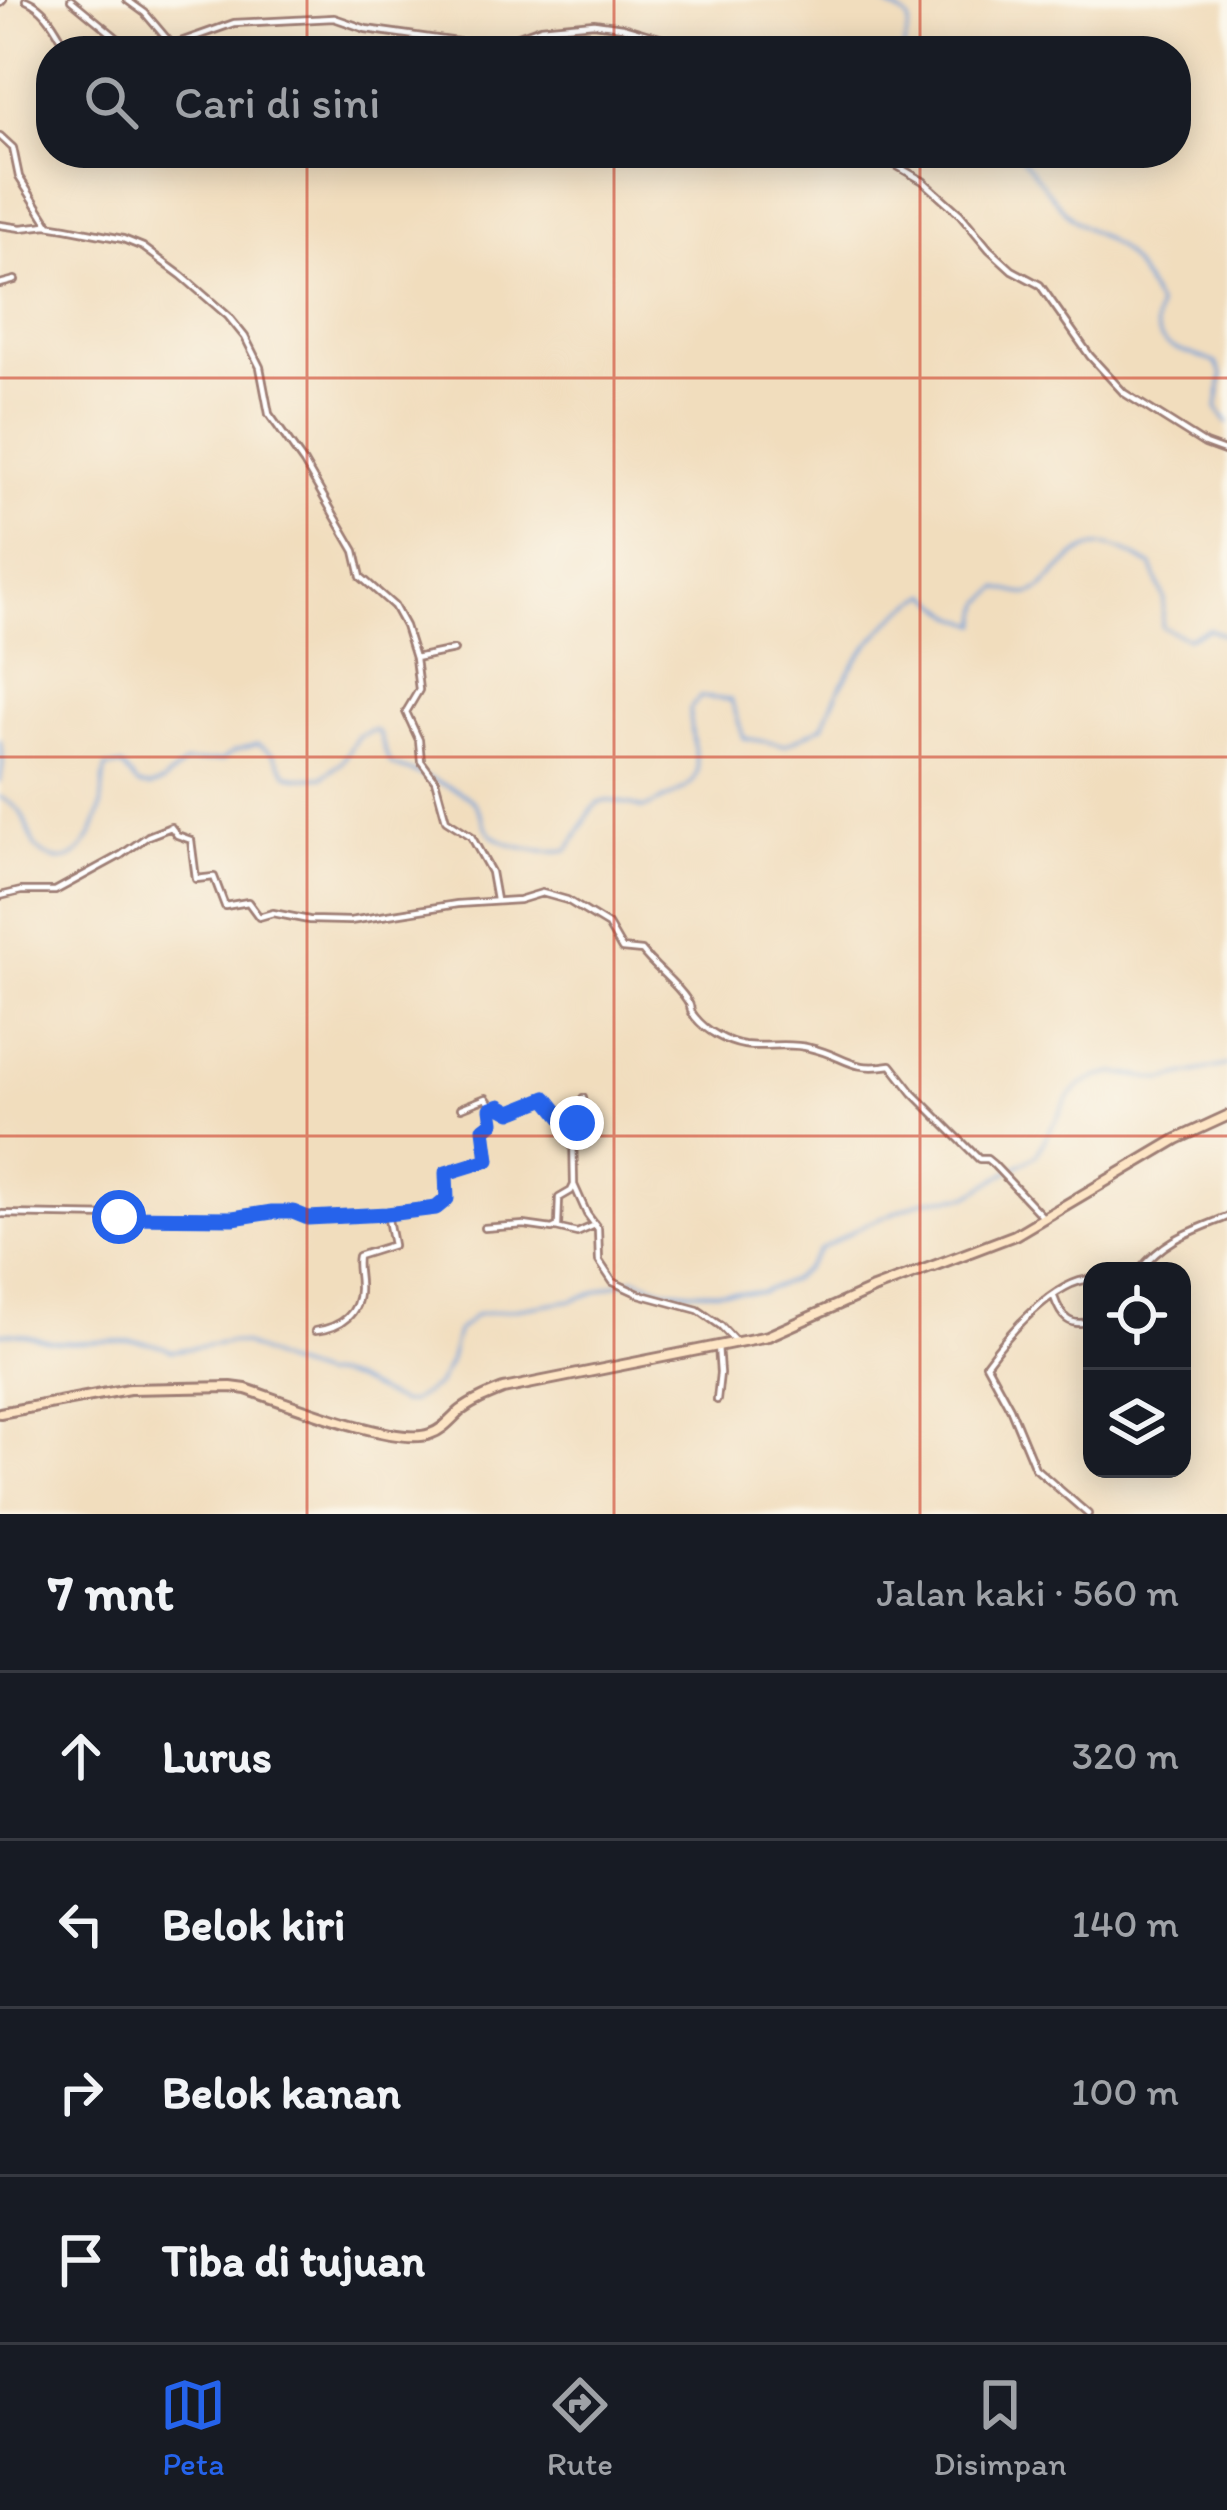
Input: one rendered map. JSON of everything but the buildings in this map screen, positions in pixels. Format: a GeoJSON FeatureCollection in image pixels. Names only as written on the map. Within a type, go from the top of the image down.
{"type":"FeatureCollection","features":[{"type":"Feature","properties":{"kind":"street"},"geometry":{"type":"LineString","coordinates":[[26,0],[50,18],[60,36]]}},
{"type":"Feature","properties":{"kind":"street"},"geometry":{"type":"LineString","coordinates":[[71,0],[115,36]]}},
{"type":"Feature","properties":{"kind":"street"},"geometry":{"type":"LineString","coordinates":[[127,0],[165,36]]}},
{"type":"Feature","properties":{"kind":"street"},"geometry":{"type":"LineString","coordinates":[[196,36],[234,23],[334,18],[366,29],[415,36]]}},
{"type":"Feature","properties":{"kind":"street"},"geometry":{"type":"LineString","coordinates":[[519,36],[542,28],[594,23],[653,36]]}},
{"type":"Feature","properties":{"kind":"street"},"geometry":{"type":"LineString","coordinates":[[0,136],[14,148],[20,177],[52,227]]}},
{"type":"Feature","properties":{"kind":"street"},"geometry":{"type":"LineString","coordinates":[[901,168],[960,214],[1012,270],[1040,285],[1090,356],[1124,393],[1204,445],[1227,452]]}},
{"type":"Feature","properties":{"kind":"street"},"geometry":{"type":"LineString","coordinates":[[0,225],[100,232],[143,247],[228,316],[245,337],[260,367],[269,414],[355,550],[362,577],[394,606],[405,626],[419,690],[406,712],[417,734],[421,761],[435,779],[446,820],[471,836],[491,872],[496,902]]}},
{"type":"Feature","properties":{"kind":"street"},"geometry":{"type":"LineString","coordinates":[[0,284],[15,280]]}},
{"type":"Feature","properties":{"kind":"street"},"geometry":{"type":"LineString","coordinates":[[415,658],[454,650]]}},
{"type":"Feature","properties":{"kind":"street"},"geometry":{"type":"LineString","coordinates":[[0,896],[56,891],[171,827],[190,840],[196,878],[214,877],[225,906],[251,903],[259,917],[273,913],[350,921],[457,904],[519,900],[542,893],[555,895],[614,930],[622,949],[642,951],[686,999],[695,1017],[730,1042],[814,1048],[857,1067],[891,1065],[913,1093],[973,1153],[994,1164],[1043,1217]]}},
{"type":"Feature","properties":{"kind":"street"},"geometry":{"type":"LineString","coordinates":[[461,1108],[486,1098],[493,1108]]}},
{"type":"Feature","properties":{"kind":"street"},"geometry":{"type":"LineString","coordinates":[[0,1214],[233,1218],[293,1212],[308,1218],[436,1208],[446,1202],[446,1173],[488,1160],[484,1129],[493,1122],[493,1108],[511,1112],[546,1098],[562,1118],[577,1123]]}},
{"type":"Feature","properties":{"kind":"street"},"geometry":{"type":"LineString","coordinates":[[583,1098],[586,1115],[573,1129],[574,1185],[598,1229],[599,1261],[613,1282],[698,1310],[736,1342]]}},
{"type":"Feature","properties":{"kind":"street"},"geometry":{"type":"LineString","coordinates":[[0,1413],[129,1389],[231,1387],[411,1438],[435,1432],[472,1403],[503,1389],[768,1336],[874,1288],[1016,1235],[1177,1139],[1227,1116]]}},
{"type":"Feature","properties":{"kind":"street"},"geometry":{"type":"LineString","coordinates":[[556,1228],[558,1200],[574,1185]]}},
{"type":"Feature","properties":{"kind":"street"},"geometry":{"type":"LineString","coordinates":[[315,1331],[333,1329],[358,1302],[355,1262],[358,1256],[392,1246],[387,1214]]}},
{"type":"Feature","properties":{"kind":"street"},"geometry":{"type":"LineString","coordinates":[[1148,1262],[1183,1232],[1227,1217]]}},
{"type":"Feature","properties":{"kind":"street"},"geometry":{"type":"LineString","coordinates":[[484,1228],[524,1225],[577,1233],[596,1225]]}},
{"type":"Feature","properties":{"kind":"street"},"geometry":{"type":"LineString","coordinates":[[1083,1279],[1026,1316],[986,1366],[1035,1468],[1088,1514]]}},
{"type":"Feature","properties":{"kind":"street"},"geometry":{"type":"LineString","coordinates":[[1054,1297],[1068,1321],[1083,1322]]}},
{"type":"Feature","properties":{"kind":"street"},"geometry":{"type":"LineString","coordinates":[[717,1400],[718,1346]]}},
{"type":"Feature","properties":{"kind":"waterway"},"geometry":{"type":"LineString","coordinates":[[877,0],[904,15],[909,22],[906,36]]}},
{"type":"Feature","properties":{"kind":"waterway"},"geometry":{"type":"LineString","coordinates":[[1029,168],[1073,219],[1114,245],[1134,266],[1158,307],[1156,322],[1163,341],[1216,363],[1222,376],[1217,408],[1227,423]]}},
{"type":"Feature","properties":{"kind":"waterway"},"geometry":{"type":"LineString","coordinates":[[0,797],[20,811],[39,850],[63,860],[77,853],[93,832],[106,768],[122,766],[138,785],[150,787],[185,763],[222,760],[257,744],[273,754],[287,774],[323,777],[342,762],[358,736],[374,730],[389,762],[467,797],[487,828],[502,841],[536,850],[568,850],[589,814],[602,802],[643,809],[693,781],[697,763],[690,709],[700,697],[731,700],[744,738],[785,745],[823,726],[864,650],[894,618],[929,594],[956,616],[979,625],[983,603],[999,588],[1035,592],[1077,554],[1110,546],[1152,566],[1164,599],[1162,627],[1187,638],[1209,629],[1227,636]]}},
{"type":"Feature","properties":{"kind":"waterway"},"geometry":{"type":"LineString","coordinates":[[0,740],[0,782]]}},
{"type":"Feature","properties":{"kind":"waterway"},"geometry":{"type":"LineString","coordinates":[[0,1334],[57,1342],[144,1342],[172,1351],[244,1344],[285,1364],[352,1380],[401,1403],[411,1402],[437,1385],[457,1332],[475,1315],[573,1300],[635,1278],[666,1289],[761,1292],[792,1280],[819,1250],[864,1225],[925,1200],[968,1196],[1036,1155],[1068,1099],[1098,1077],[1116,1073],[1163,1080],[1227,1065]]}},
{"type":"Feature","properties":{"kind":"route"},"geometry":{"type":"LineString","coordinates":[[119,1217],[233,1218],[293,1212],[308,1218],[436,1208],[447,1199],[446,1173],[488,1160],[484,1129],[493,1122],[491,1109],[500,1106],[511,1112],[546,1098],[562,1118],[577,1123]]}}]}
